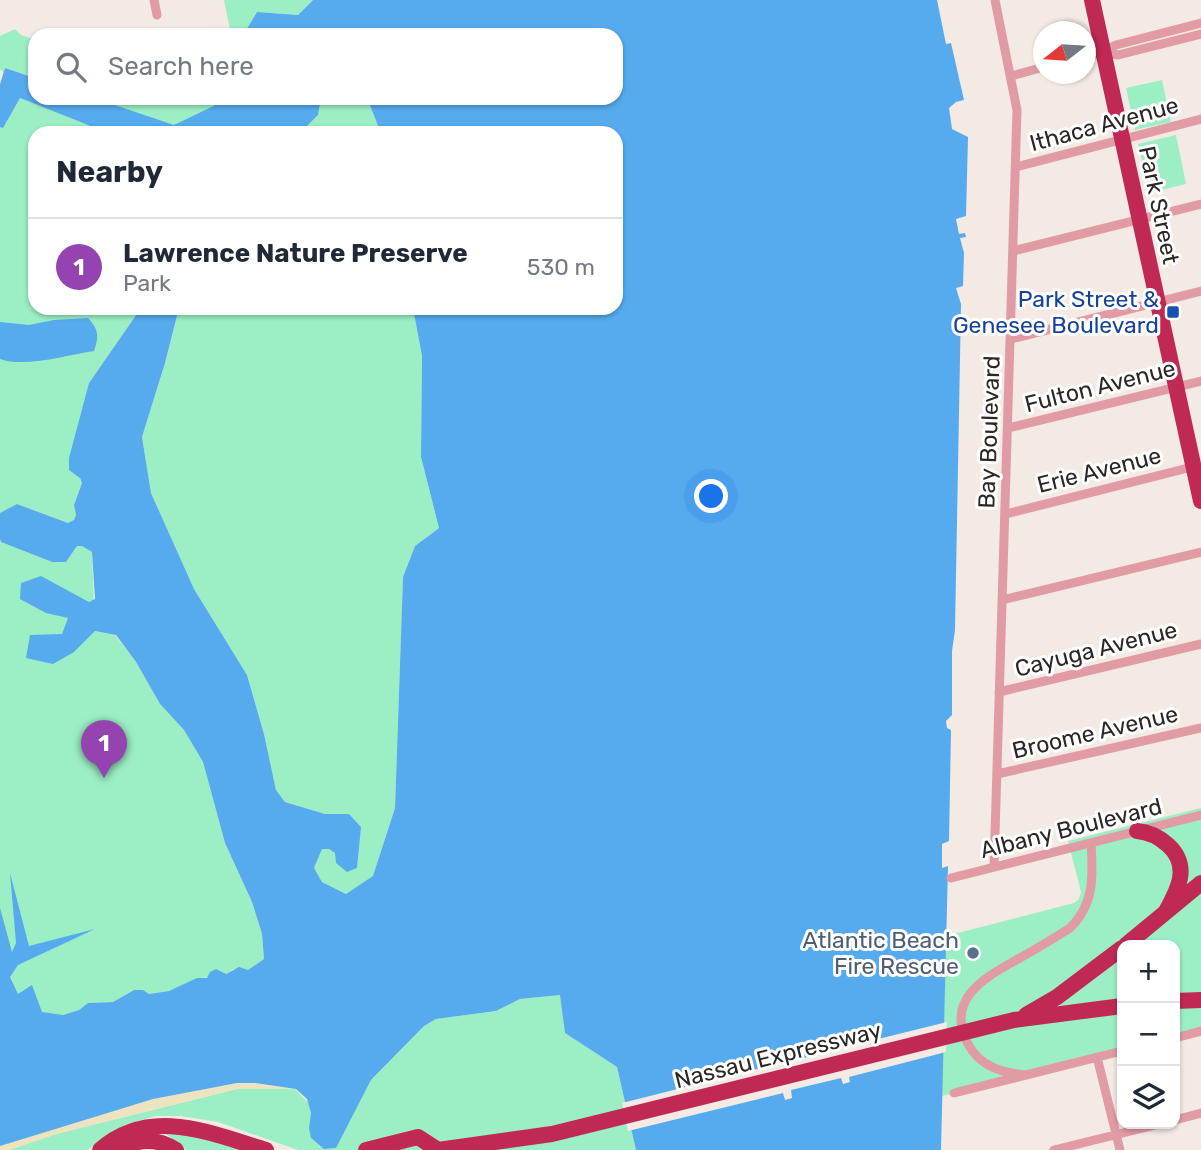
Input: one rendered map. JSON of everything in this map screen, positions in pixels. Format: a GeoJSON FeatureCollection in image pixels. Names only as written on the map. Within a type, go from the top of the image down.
{"type":"FeatureCollection","features":[{"type":"Feature","properties":{"kind":"highway","name":"Park Street"},"geometry":{"type":"LineString","coordinates":[[1092,0],[1157,302],[1197,466],[1201,501]]}},
{"type":"Feature","properties":{"kind":"highway"},"geometry":{"type":"LineString","coordinates":[[1137,831],[1154,835],[1165,843],[1174,851],[1181,864],[1179,886],[1165,912]]}},
{"type":"Feature","properties":{"kind":"highway","name":"Nassau Expressway"},"geometry":{"type":"LineString","coordinates":[[1133,940],[1201,883]]}},
{"type":"Feature","properties":{"kind":"highway"},"geometry":{"type":"LineString","coordinates":[[1140,940],[1150,926]]}},
{"type":"Feature","properties":{"kind":"highway","name":"Nassau Expressway"},"geometry":{"type":"LineString","coordinates":[[1014,1020],[1057,997],[1117,952]]}},
{"type":"Feature","properties":{"kind":"highway","name":"Nassau Expressway"},"geometry":{"type":"LineString","coordinates":[[438,1150],[552,1134],[1014,1020],[1117,1007]]}},
{"type":"Feature","properties":{"kind":"highway"},"geometry":{"type":"LineString","coordinates":[[100,1150],[109,1142],[131,1132],[152,1126],[173,1125],[201,1130],[266,1150]]}},
{"type":"Feature","properties":{"kind":"highway","name":"Nassau Expressway"},"geometry":{"type":"LineString","coordinates":[[514,1150],[552,1134]]}},
{"type":"Feature","properties":{"kind":"highway"},"geometry":{"type":"LineString","coordinates":[[366,1150],[418,1137],[438,1150]]}},
{"type":"Feature","properties":{"kind":"highway"},"geometry":{"type":"LineString","coordinates":[[118,1150],[139,1140],[156,1140],[176,1150]]}},
{"type":"Feature","properties":{"kind":"highway"},"geometry":{"type":"LineString","coordinates":[[389,1150],[419,1143],[438,1150]]}},
{"type":"Feature","properties":{"kind":"highway"},"geometry":{"type":"LineString","coordinates":[[416,1150],[438,1150]]}},
{"type":"Feature","properties":{"kind":"street"},"geometry":{"type":"LineString","coordinates":[[153,0],[157,15]]}},
{"type":"Feature","properties":{"kind":"street","name":"Bay Boulevard"},"geometry":{"type":"LineString","coordinates":[[995,0],[1017,110],[995,867]]}},
{"type":"Feature","properties":{"kind":"street"},"geometry":{"type":"LineString","coordinates":[[1096,54],[1116,45],[1201,23]]}},
{"type":"Feature","properties":{"kind":"street"},"geometry":{"type":"LineString","coordinates":[[1102,52],[1118,55],[1201,34]]}},
{"type":"Feature","properties":{"kind":"street"},"geometry":{"type":"LineString","coordinates":[[1011,76],[1033,70]]}},
{"type":"Feature","properties":{"kind":"street","name":"Ithaca Avenue"},"geometry":{"type":"LineString","coordinates":[[1016,167],[1201,119]]}},
{"type":"Feature","properties":{"kind":"street"},"geometry":{"type":"LineString","coordinates":[[1013,251],[1201,204]]}},
{"type":"Feature","properties":{"kind":"street"},"geometry":{"type":"LineString","coordinates":[[1011,339],[1201,291]]}},
{"type":"Feature","properties":{"kind":"street","name":"Fulton Avenue"},"geometry":{"type":"LineString","coordinates":[[1008,428],[1201,381]]}},
{"type":"Feature","properties":{"kind":"street","name":"Erie Avenue"},"geometry":{"type":"LineString","coordinates":[[1006,514],[1197,466]]}},
{"type":"Feature","properties":{"kind":"street"},"geometry":{"type":"LineString","coordinates":[[1002,600],[1201,552]]}},
{"type":"Feature","properties":{"kind":"street","name":"Cayuga Avenue"},"geometry":{"type":"LineString","coordinates":[[999,692],[1201,644]]}},
{"type":"Feature","properties":{"kind":"street","name":"Broome Avenue"},"geometry":{"type":"LineString","coordinates":[[998,774],[1201,728]]}},
{"type":"Feature","properties":{"kind":"street","name":"Albany Boulevard"},"geometry":{"type":"LineString","coordinates":[[951,878],[1201,815]]}},
{"type":"Feature","properties":{"kind":"street"},"geometry":{"type":"LineString","coordinates":[[1027,1074],[1004,1072],[985,1064],[973,1052],[963,1030],[962,1015],[968,995],[981,982],[1070,928],[1080,917],[1089,900],[1093,882],[1091,843]]}},
{"type":"Feature","properties":{"kind":"street"},"geometry":{"type":"LineString","coordinates":[[1180,1037],[1201,1031]]}},
{"type":"Feature","properties":{"kind":"street"},"geometry":{"type":"LineString","coordinates":[[954,1093],[1117,1052]]}},
{"type":"Feature","properties":{"kind":"street"},"geometry":{"type":"LineString","coordinates":[[1097,1057],[1120,1150]]}},
{"type":"Feature","properties":{"kind":"street"},"geometry":{"type":"LineString","coordinates":[[1180,1119],[1201,1113]]}},
{"type":"Feature","properties":{"kind":"street"},"geometry":{"type":"LineString","coordinates":[[1054,1150],[1138,1129]]}},
{"type":"Feature","properties":{"kind":"green space"},"geometry":{"type":"Polygon","coordinates":[[[224,0],[313,0],[298,15],[257,12],[247,28],[230,28],[224,0]]]}},
{"type":"Feature","properties":{"kind":"green space"},"geometry":{"type":"Polygon","coordinates":[[[15,29],[28,38],[28,76],[5,68],[4,72],[0,70],[0,36],[15,29]]]}},
{"type":"Feature","properties":{"kind":"green space"},"geometry":{"type":"Polygon","coordinates":[[[1162,80],[1171,122],[1135,130],[1126,88],[1162,80]]]}},
{"type":"Feature","properties":{"kind":"green space"},"geometry":{"type":"Polygon","coordinates":[[[20,98],[28,101],[28,105],[38,105],[90,126],[28,126],[28,315],[136,315],[89,383],[80,478],[82,483],[74,505],[74,521],[68,523],[17,504],[0,516],[0,127],[3,127],[20,98]]]}},
{"type":"Feature","properties":{"kind":"green space"},"geometry":{"type":"Polygon","coordinates":[[[114,105],[216,105],[174,126],[114,105]]]}},
{"type":"Feature","properties":{"kind":"green space"},"geometry":{"type":"Polygon","coordinates":[[[320,105],[370,105],[378,126],[307,126],[318,115],[320,105]]]}},
{"type":"Feature","properties":{"kind":"green space"},"geometry":{"type":"Polygon","coordinates":[[[1176,135],[1186,184],[1149,193],[1138,144],[1176,135]]]}},
{"type":"Feature","properties":{"kind":"green space"},"geometry":{"type":"Polygon","coordinates":[[[177,315],[414,315],[422,356],[421,457],[439,528],[415,546],[403,577],[395,808],[373,877],[346,894],[322,882],[314,868],[322,849],[329,849],[357,868],[358,853],[349,814],[325,814],[285,802],[276,790],[247,675],[194,589],[151,493],[142,437],[177,315]]]}},
{"type":"Feature","properties":{"kind":"green space"},"geometry":{"type":"Polygon","coordinates":[[[0,539],[1,542],[52,562],[66,562],[77,546],[92,552],[95,631],[115,635],[136,662],[160,704],[184,730],[203,762],[225,843],[252,902],[262,934],[264,959],[248,970],[233,969],[226,974],[197,979],[169,991],[149,994],[143,990],[134,990],[113,1002],[88,1003],[79,1010],[10,1029],[0,1005],[0,539]]]}},
{"type":"Feature","properties":{"kind":"green space"},"geometry":{"type":"Polygon","coordinates":[[[1201,808],[1201,1031],[1180,1037],[1180,940],[1117,940],[1117,1052],[942,1096],[946,936],[1074,903],[1081,892],[1068,841],[1201,808]]]}},
{"type":"Feature","properties":{"kind":"green space"},"geometry":{"type":"Polygon","coordinates":[[[561,995],[565,1033],[617,1067],[636,1150],[298,1150],[218,1122],[180,1116],[156,1116],[127,1124],[88,1150],[9,1150],[56,1134],[237,1089],[295,1089],[308,1102],[311,1113],[335,1148],[371,1080],[424,1026],[436,1019],[496,1011],[520,999],[561,995]]]}},
{"type":"Feature","properties":{"kind":"green space"},"geometry":{"type":"Polygon","coordinates":[[[174,1127],[259,1150],[186,1150],[165,1133],[174,1127]]]}},
{"type":"Feature","properties":{"kind":"sand"},"geometry":{"type":"Polygon","coordinates":[[[237,1083],[295,1089],[237,1089],[56,1134],[9,1150],[0,1150],[0,1146],[15,1140],[153,1099],[237,1083]]]}},
{"type":"Feature","properties":{"kind":"water"},"geometry":{"type":"Polygon","coordinates":[[[313,0],[937,0],[946,44],[951,43],[964,100],[949,108],[952,129],[968,137],[966,216],[956,219],[959,234],[965,233],[966,237],[960,238],[964,253],[963,286],[956,288],[961,304],[952,715],[946,721],[947,728],[951,730],[949,841],[942,844],[942,868],[948,866],[941,1150],[636,1150],[617,1067],[565,1033],[560,995],[520,999],[496,1011],[436,1019],[424,1026],[371,1080],[336,1148],[324,1149],[311,1138],[311,1113],[307,1099],[296,1089],[255,1083],[237,1083],[153,1099],[0,1146],[0,908],[12,952],[16,943],[10,873],[29,946],[95,929],[18,965],[10,977],[18,994],[32,985],[42,1012],[63,1015],[79,1010],[88,1003],[113,1002],[134,990],[143,990],[149,994],[169,991],[197,978],[207,978],[210,972],[216,969],[226,974],[239,967],[248,970],[264,959],[262,934],[252,902],[225,843],[203,762],[184,730],[160,704],[136,662],[116,635],[95,631],[74,652],[53,664],[26,658],[30,635],[62,634],[68,618],[46,613],[20,599],[21,583],[41,576],[89,602],[95,599],[92,552],[77,546],[66,562],[52,562],[1,542],[0,539],[0,513],[17,504],[68,523],[74,520],[74,505],[82,483],[80,478],[69,470],[69,458],[89,383],[136,315],[177,315],[142,437],[151,493],[194,589],[247,675],[276,790],[285,802],[325,814],[349,814],[361,827],[357,868],[347,872],[336,863],[335,853],[322,849],[314,868],[322,882],[346,894],[373,876],[395,808],[403,577],[415,546],[439,528],[421,457],[422,356],[414,315],[623,315],[623,126],[378,126],[370,105],[623,105],[623,28],[247,28],[257,12],[298,15],[313,0]]]}},
{"type":"Feature","properties":{"kind":"water"},"geometry":{"type":"Polygon","coordinates":[[[5,68],[28,76],[28,101],[20,98],[3,128],[0,127],[0,84],[5,68]]]}},
{"type":"Feature","properties":{"kind":"water"},"geometry":{"type":"Polygon","coordinates":[[[38,105],[115,105],[174,125],[215,105],[320,105],[318,115],[307,126],[90,126],[38,105]]]}},
{"type":"Feature","properties":{"kind":"water"},"geometry":{"type":"Polygon","coordinates":[[[88,318],[97,333],[94,351],[46,360],[21,362],[0,359],[0,322],[29,325],[88,318]]]}},
{"type":"Feature","properties":{"kind":"pier"},"geometry":{"type":"Polygon","coordinates":[[[947,1022],[946,1052],[849,1077],[850,1082],[843,1084],[841,1078],[791,1090],[792,1098],[785,1100],[783,1093],[628,1131],[622,1103],[777,1064],[777,1061],[783,1060],[785,1063],[834,1050],[834,1047],[842,1048],[947,1022]]]}},
{"type":"Feature","properties":{"kind":"place","name":"Park Street & Genesee Boulevard"},"geometry":{"type":"Point","coordinates":[1173,312]}},
{"type":"Feature","properties":{"kind":"place","name":"Lawrence Nature Preserve"},"geometry":{"type":"Point","coordinates":[104,778]}},
{"type":"Feature","properties":{"kind":"place","name":"Atlantic Beach Fire Rescue"},"geometry":{"type":"Point","coordinates":[973,953]}}]}
